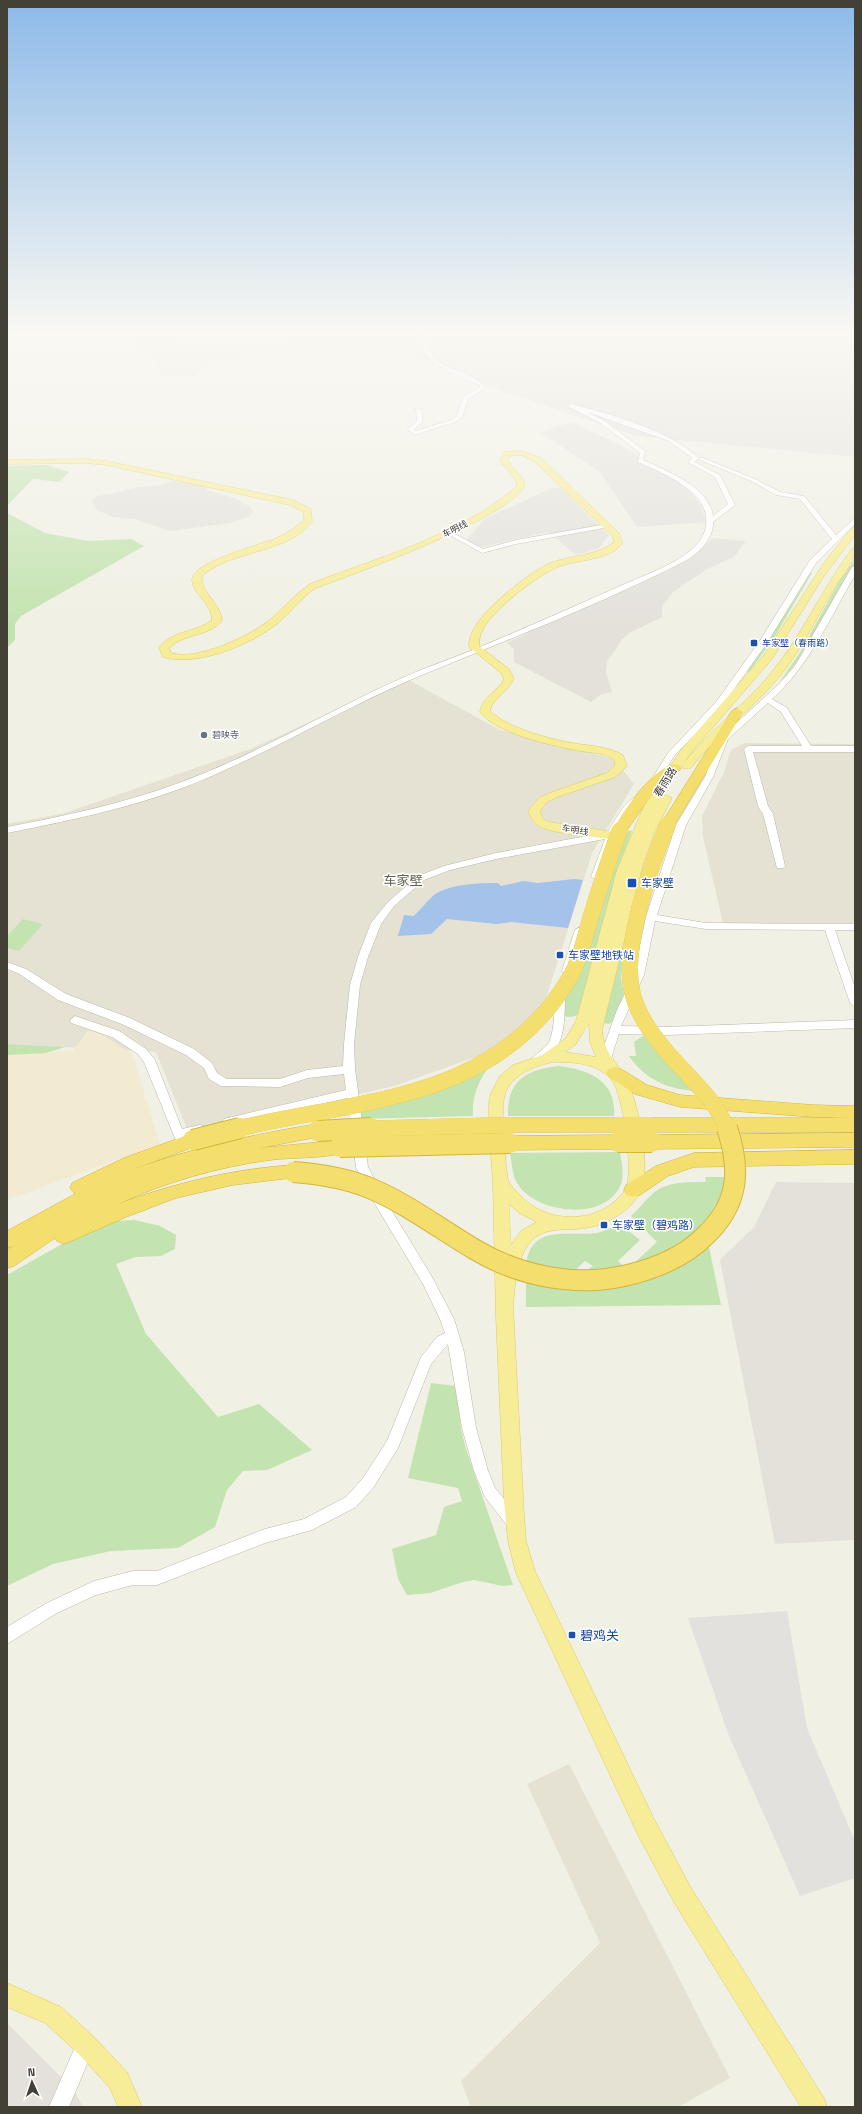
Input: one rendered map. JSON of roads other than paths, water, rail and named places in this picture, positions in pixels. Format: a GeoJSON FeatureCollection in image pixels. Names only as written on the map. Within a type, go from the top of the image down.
{"type":"FeatureCollection","features":[{"type":"Feature","properties":{"kind":"highway"},"geometry":{"type":"LineString","coordinates":[[7,1265],[82,1227],[145,1200],[230,1177],[293,1172],[338,1178],[372,1189],[404,1205],[490,1258],[521,1270],[554,1278],[596,1280],[634,1275],[677,1258],[701,1241],[720,1220],[730,1199],[736,1173],[733,1146],[726,1124],[713,1104],[657,1039],[642,1018],[633,994],[629,973],[632,947],[650,871],[668,824],[695,778],[724,738],[737,712]]}},
{"type":"Feature","properties":{"kind":"highway"},"geometry":{"type":"LineString","coordinates":[[7,1232],[45,1207],[104,1175],[185,1140],[245,1126],[371,1103],[413,1092],[462,1074],[507,1048],[545,1015],[570,978],[581,952],[608,862],[614,832],[654,782],[674,768]]}},
{"type":"Feature","properties":{"kind":"highway"},"geometry":{"type":"LineString","coordinates":[[611,1069],[641,1090],[680,1100],[814,1111],[855,1112]]}},
{"type":"Feature","properties":{"kind":"highway"},"geometry":{"type":"LineString","coordinates":[[650,1134],[855,1125]]}},
{"type":"Feature","properties":{"kind":"highway"},"geometry":{"type":"LineString","coordinates":[[7,1240],[54,1213],[92,1194],[170,1163],[238,1144],[317,1131],[396,1127],[509,1134],[650,1134],[855,1140]]}},
{"type":"Feature","properties":{"kind":"highway"},"geometry":{"type":"LineString","coordinates":[[7,1260],[43,1236],[90,1210],[171,1176],[237,1158],[270,1153],[509,1134]]}},
{"type":"Feature","properties":{"kind":"highway"},"geometry":{"type":"LineString","coordinates":[[633,1190],[656,1173],[681,1162],[694,1160],[855,1157]]}},
{"type":"Feature","properties":{"kind":"main road","name":"车明线"},"geometry":{"type":"LineString","coordinates":[[7,462],[86,461],[106,463],[293,503],[308,511],[309,518],[306,523],[291,535],[213,564],[200,571],[197,576],[198,585],[217,611],[217,621],[207,629],[169,642],[164,648],[165,652],[171,658],[195,656],[232,645],[274,621],[299,595],[313,586],[449,533],[517,493],[521,487],[521,482],[506,464],[504,458],[507,454],[517,453],[528,455],[538,460],[607,526],[619,540],[616,546],[557,564],[540,573],[485,618],[474,638],[474,647],[477,651],[500,666],[508,675],[508,684],[484,708],[485,712],[492,720],[566,744],[606,751],[619,757],[621,766],[611,775],[551,796],[543,800],[534,811],[536,817],[541,823],[552,826],[614,832]]}},
{"type":"Feature","properties":{"kind":"main road","name":"春雨路"},"geometry":{"type":"LineString","coordinates":[[504,1316],[501,1182],[496,1106],[498,1093],[503,1082],[511,1073],[521,1066],[553,1054],[574,1037],[583,1022],[632,849],[642,822],[674,768],[696,738],[748,681],[779,642],[818,576],[837,550],[855,530]]}},
{"type":"Feature","properties":{"kind":"main road"},"geometry":{"type":"LineString","coordinates":[[818,576],[826,548]]}},
{"type":"Feature","properties":{"kind":"main road","name":"春雨路"},"geometry":{"type":"LineString","coordinates":[[633,1190],[637,1164],[627,1100],[623,1086],[600,1054],[597,1045],[596,1023],[643,847],[663,802],[680,774],[705,744],[775,675],[785,662],[837,575],[855,551]]}},
{"type":"Feature","properties":{"kind":"main road"},"geometry":{"type":"LineString","coordinates":[[719,704],[748,681]]}},
{"type":"Feature","properties":{"kind":"main road"},"geometry":{"type":"LineString","coordinates":[[537,1060],[576,1058],[611,1069]]}},
{"type":"Feature","properties":{"kind":"main road"},"geometry":{"type":"LineString","coordinates":[[501,1182],[516,1203],[531,1214],[550,1220],[573,1222],[584,1222],[604,1216],[622,1204],[633,1190]]}},
{"type":"Feature","properties":{"kind":"main road"},"geometry":{"type":"LineString","coordinates":[[573,1222],[536,1228],[522,1239],[513,1258],[504,1316],[515,1524],[526,1573],[646,1827],[683,1896],[814,2107]]}},
{"type":"Feature","properties":{"kind":"main road"},"geometry":{"type":"LineString","coordinates":[[7,1995],[53,2015],[86,2045],[119,2080],[130,2107]]}},
{"type":"Feature","properties":{"kind":"street"},"geometry":{"type":"LineString","coordinates":[[412,431],[415,433],[422,431]]}},
{"type":"Feature","properties":{"kind":"street"},"geometry":{"type":"LineString","coordinates":[[7,830],[75,817],[133,802],[225,767],[406,679],[477,651],[660,571],[688,556],[706,537],[710,521],[703,502],[689,487],[640,461],[643,452],[613,431]]}},
{"type":"Feature","properties":{"kind":"street"},"geometry":{"type":"LineString","coordinates":[[646,431],[671,440],[696,458],[753,480],[778,494],[802,496],[836,539]]}},
{"type":"Feature","properties":{"kind":"street"},"geometry":{"type":"LineString","coordinates":[[696,458],[691,462],[718,476],[732,505],[710,521]]}},
{"type":"Feature","properties":{"kind":"street"},"geometry":{"type":"LineString","coordinates":[[654,782],[671,755],[719,704],[763,643],[806,573],[826,548],[855,520]]}},
{"type":"Feature","properties":{"kind":"street"},"geometry":{"type":"LineString","coordinates":[[449,533],[482,551],[516,542],[607,526]]}},
{"type":"Feature","properties":{"kind":"street"},"geometry":{"type":"LineString","coordinates":[[611,1069],[607,1055],[614,1030],[639,975],[651,917],[681,825],[709,777],[724,738],[783,685],[807,655],[855,568]]}},
{"type":"Feature","properties":{"kind":"street"},"geometry":{"type":"LineString","coordinates":[[767,699],[784,710],[808,749]]}},
{"type":"Feature","properties":{"kind":"street"},"geometry":{"type":"LineString","coordinates":[[780,866],[768,814],[763,806],[748,749],[855,749]]}},
{"type":"Feature","properties":{"kind":"street"},"geometry":{"type":"LineString","coordinates":[[537,1060],[547,1053],[557,1037],[558,1013],[563,985],[614,832]]}},
{"type":"Feature","properties":{"kind":"street"},"geometry":{"type":"LineString","coordinates":[[515,1524],[490,1492],[481,1471],[469,1428],[458,1352],[453,1335],[428,1281],[379,1201],[362,1167],[349,1069],[355,986],[363,956],[376,923],[406,890],[424,876],[471,862],[614,832]]}},
{"type":"Feature","properties":{"kind":"street"},"geometry":{"type":"LineString","coordinates":[[651,917],[706,926],[855,926]]}},
{"type":"Feature","properties":{"kind":"street"},"geometry":{"type":"LineString","coordinates":[[829,927],[855,1003]]}},
{"type":"Feature","properties":{"kind":"street"},"geometry":{"type":"LineString","coordinates":[[7,965],[22,971],[62,997],[122,1020],[190,1052],[208,1066],[212,1076],[225,1083],[280,1083],[307,1074],[349,1069]]}},
{"type":"Feature","properties":{"kind":"street"},"geometry":{"type":"LineString","coordinates":[[122,1020],[108,1022],[80,1017],[75,1020],[110,1030],[144,1053],[149,1060],[185,1140],[352,1093]]}},
{"type":"Feature","properties":{"kind":"street"},"geometry":{"type":"LineString","coordinates":[[614,1030],[667,1031],[855,1024]]}},
{"type":"Feature","properties":{"kind":"street"},"geometry":{"type":"LineString","coordinates":[[7,1636],[52,1608],[94,1588],[133,1578],[157,1578],[265,1536],[307,1525],[351,1502],[368,1483],[393,1444],[426,1361],[442,1341],[453,1335]]}},
{"type":"Feature","properties":{"kind":"street"},"geometry":{"type":"LineString","coordinates":[[59,2107],[86,2045]]}},
{"type":"Feature","properties":{"kind":"water"},"geometry":{"type":"Polygon","coordinates":[[[574,879],[583,880],[568,928],[511,922],[497,924],[447,919],[431,934],[398,936],[404,915],[414,916],[434,895],[448,888],[474,884],[498,883],[501,886],[523,881],[538,883],[574,879]]]}},
{"type":"Feature","properties":{"kind":"place","name":"车家壁（春雨路）"},"geometry":{"type":"Point","coordinates":[754,643]}},
{"type":"Feature","properties":{"kind":"place","name":"碧映寺"},"geometry":{"type":"Point","coordinates":[204,735]}},
{"type":"Feature","properties":{"kind":"place","name":"车家壁"},"geometry":{"type":"Point","coordinates":[632,883]}},
{"type":"Feature","properties":{"kind":"place","name":"车家壁地铁站"},"geometry":{"type":"Point","coordinates":[560,955]}},
{"type":"Feature","properties":{"kind":"place","name":"车家壁（碧鸡路）"},"geometry":{"type":"Point","coordinates":[604,1225]}},
{"type":"Feature","properties":{"kind":"place","name":"碧鸡关"},"geometry":{"type":"Point","coordinates":[572,1635]}},
{"type":"Feature","properties":{"kind":"district","name":"车家壁"},"geometry":{"type":"Point","coordinates":[403,880]}}]}
